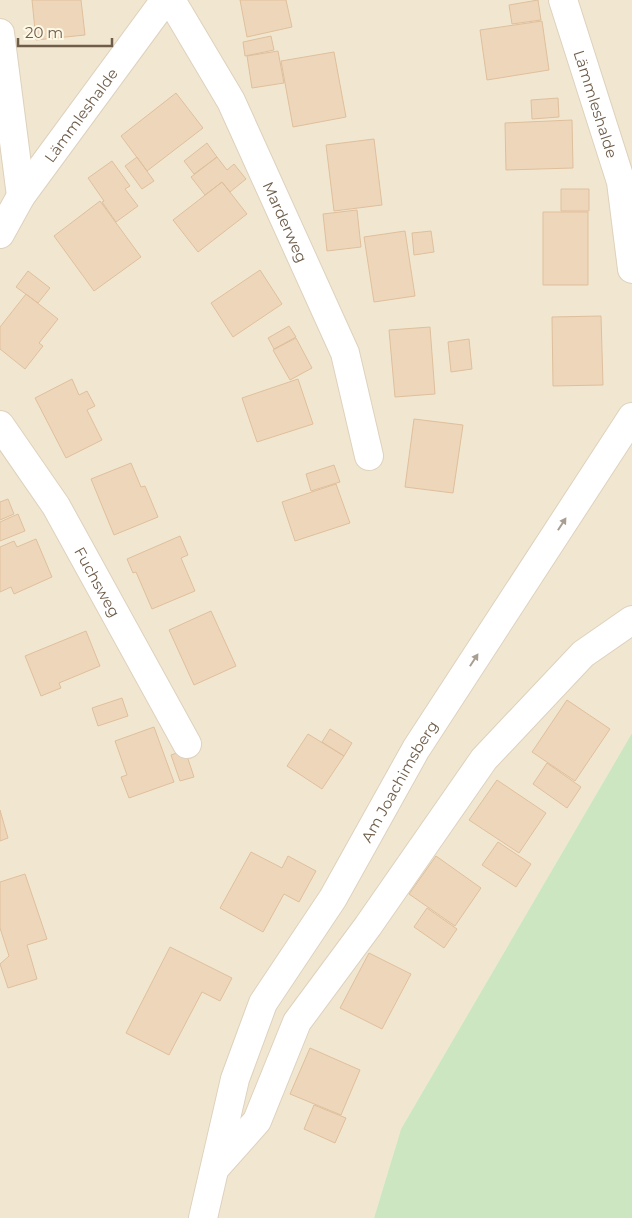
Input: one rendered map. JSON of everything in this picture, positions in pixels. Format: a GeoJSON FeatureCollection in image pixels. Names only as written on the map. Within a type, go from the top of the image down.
{"type":"FeatureCollection","features":[{"type":"Feature","properties":{"kind":"street","name":"Lämmleshalde"},"geometry":{"type":"LineString","coordinates":[[0,234],[21,196],[166,0]]}},
{"type":"Feature","properties":{"kind":"street","name":"Marderweg"},"geometry":{"type":"LineString","coordinates":[[171,0],[231,101],[345,353],[369,456]]}},
{"type":"Feature","properties":{"kind":"street","name":"Lämmleshalde"},"geometry":{"type":"LineString","coordinates":[[563,0],[621,182],[632,269]]}},
{"type":"Feature","properties":{"kind":"street"},"geometry":{"type":"LineString","coordinates":[[0,33],[21,196]]}},
{"type":"Feature","properties":{"kind":"street","name":"Am Joachimsberg"},"geometry":{"type":"LineString","coordinates":[[203,1218],[235,1079],[263,1003],[333,898],[416,749],[632,417]]}},
{"type":"Feature","properties":{"kind":"street","name":"Fuchsweg"},"geometry":{"type":"LineString","coordinates":[[0,424],[56,506],[187,744]]}},
{"type":"Feature","properties":{"kind":"street","name":"Am Joachimsberg"},"geometry":{"type":"LineString","coordinates":[[214,1169],[257,1121],[297,1022],[368,926],[484,759],[583,654],[632,620]]}},
{"type":"Feature","properties":{"kind":"shaded area"},"geometry":{"type":"Polygon","coordinates":[[[0,0],[632,0],[632,733],[401,1129],[374,1218],[0,1218],[0,0]]]}},
{"type":"Feature","properties":{"kind":"green space"},"geometry":{"type":"Polygon","coordinates":[[[632,733],[632,1218],[374,1218],[401,1129],[632,733]]]}},
{"type":"Feature","properties":{"kind":"building"},"geometry":{"type":"Polygon","coordinates":[[[32,0],[81,0],[85,35],[36,40],[32,0]]]}},
{"type":"Feature","properties":{"kind":"building"},"geometry":{"type":"Polygon","coordinates":[[[240,0],[286,0],[292,27],[247,37],[240,0]]]}},
{"type":"Feature","properties":{"kind":"building"},"geometry":{"type":"Polygon","coordinates":[[[538,0],[541,20],[512,24],[509,5],[538,0]]]}},
{"type":"Feature","properties":{"kind":"building"},"geometry":{"type":"Polygon","coordinates":[[[542,21],[549,70],[487,80],[480,30],[542,21]]]}},
{"type":"Feature","properties":{"kind":"building"},"geometry":{"type":"Polygon","coordinates":[[[271,36],[274,50],[245,56],[243,42],[271,36]]]}},
{"type":"Feature","properties":{"kind":"building"},"geometry":{"type":"Polygon","coordinates":[[[278,51],[284,83],[252,88],[247,56],[278,51]]]}},
{"type":"Feature","properties":{"kind":"building"},"geometry":{"type":"Polygon","coordinates":[[[334,52],[346,117],[293,127],[281,61],[334,52]]]}},
{"type":"Feature","properties":{"kind":"building"},"geometry":{"type":"Polygon","coordinates":[[[176,93],[203,128],[147,171],[121,136],[176,93]]]}},
{"type":"Feature","properties":{"kind":"building"},"geometry":{"type":"Polygon","coordinates":[[[558,98],[559,117],[532,119],[531,100],[558,98]]]}},
{"type":"Feature","properties":{"kind":"building"},"geometry":{"type":"Polygon","coordinates":[[[572,120],[573,168],[506,170],[505,123],[572,120]]]}},
{"type":"Feature","properties":{"kind":"building"},"geometry":{"type":"Polygon","coordinates":[[[374,139],[382,205],[334,211],[326,145],[374,139]]]}},
{"type":"Feature","properties":{"kind":"building"},"geometry":{"type":"Polygon","coordinates":[[[207,143],[217,157],[194,174],[184,161],[207,143]]]}},
{"type":"Feature","properties":{"kind":"building"},"geometry":{"type":"Polygon","coordinates":[[[137,157],[154,181],[142,189],[125,166],[137,157]]]}},
{"type":"Feature","properties":{"kind":"building"},"geometry":{"type":"Polygon","coordinates":[[[217,157],[227,170],[234,164],[246,179],[230,192],[222,182],[205,195],[191,177],[217,157]]]}},
{"type":"Feature","properties":{"kind":"building"},"geometry":{"type":"Polygon","coordinates":[[[112,161],[130,186],[125,189],[138,206],[116,222],[88,178],[112,161]]]}},
{"type":"Feature","properties":{"kind":"building"},"geometry":{"type":"Polygon","coordinates":[[[222,182],[247,214],[198,252],[173,220],[222,182]]]}},
{"type":"Feature","properties":{"kind":"building"},"geometry":{"type":"Polygon","coordinates":[[[561,189],[589,189],[589,211],[561,211],[561,189]]]}},
{"type":"Feature","properties":{"kind":"building"},"geometry":{"type":"Polygon","coordinates":[[[100,201],[141,257],[94,291],[54,236],[100,201]]]}},
{"type":"Feature","properties":{"kind":"building"},"geometry":{"type":"Polygon","coordinates":[[[357,210],[361,247],[327,251],[323,214],[357,210]]]}},
{"type":"Feature","properties":{"kind":"building"},"geometry":{"type":"Polygon","coordinates":[[[543,212],[588,212],[588,285],[543,285],[543,212]]]}},
{"type":"Feature","properties":{"kind":"building"},"geometry":{"type":"Polygon","coordinates":[[[405,231],[415,296],[374,302],[364,237],[405,231]]]}},
{"type":"Feature","properties":{"kind":"building"},"geometry":{"type":"Polygon","coordinates":[[[431,231],[434,252],[414,255],[412,233],[431,231]]]}},
{"type":"Feature","properties":{"kind":"building"},"geometry":{"type":"Polygon","coordinates":[[[260,270],[282,304],[233,337],[211,303],[260,270]]]}},
{"type":"Feature","properties":{"kind":"building"},"geometry":{"type":"Polygon","coordinates":[[[28,271],[50,288],[38,303],[16,287],[28,271]]]}},
{"type":"Feature","properties":{"kind":"building"},"geometry":{"type":"Polygon","coordinates":[[[26,294],[58,319],[39,343],[43,346],[25,369],[0,349],[0,327],[26,294]]]}},
{"type":"Feature","properties":{"kind":"building"},"geometry":{"type":"Polygon","coordinates":[[[601,316],[603,385],[553,386],[552,317],[601,316]]]}},
{"type":"Feature","properties":{"kind":"building"},"geometry":{"type":"Polygon","coordinates":[[[289,326],[296,337],[274,349],[268,338],[289,326]]]}},
{"type":"Feature","properties":{"kind":"building"},"geometry":{"type":"Polygon","coordinates":[[[430,327],[435,394],[395,397],[389,330],[430,327]]]}},
{"type":"Feature","properties":{"kind":"building"},"geometry":{"type":"Polygon","coordinates":[[[296,338],[312,368],[290,380],[273,350],[296,338]]]}},
{"type":"Feature","properties":{"kind":"building"},"geometry":{"type":"Polygon","coordinates":[[[469,339],[472,369],[451,372],[448,342],[469,339]]]}},
{"type":"Feature","properties":{"kind":"building"},"geometry":{"type":"Polygon","coordinates":[[[72,379],[79,395],[87,391],[95,406],[87,410],[102,440],[66,458],[35,398],[72,379]]]}},
{"type":"Feature","properties":{"kind":"building"},"geometry":{"type":"Polygon","coordinates":[[[298,379],[313,424],[257,442],[242,398],[298,379]]]}},
{"type":"Feature","properties":{"kind":"building"},"geometry":{"type":"Polygon","coordinates":[[[414,419],[463,425],[453,493],[405,487],[414,419]]]}},
{"type":"Feature","properties":{"kind":"building"},"geometry":{"type":"Polygon","coordinates":[[[131,463],[141,487],[145,486],[158,517],[114,535],[91,479],[131,463]]]}},
{"type":"Feature","properties":{"kind":"building"},"geometry":{"type":"Polygon","coordinates":[[[334,465],[340,482],[311,491],[306,474],[334,465]]]}},
{"type":"Feature","properties":{"kind":"building"},"geometry":{"type":"Polygon","coordinates":[[[336,484],[350,523],[295,541],[282,502],[336,484]]]}},
{"type":"Feature","properties":{"kind":"building"},"geometry":{"type":"Polygon","coordinates":[[[8,499],[14,514],[0,520],[0,502],[8,499]]]}},
{"type":"Feature","properties":{"kind":"building"},"geometry":{"type":"Polygon","coordinates":[[[18,514],[25,531],[0,541],[0,522],[18,514]]]}},
{"type":"Feature","properties":{"kind":"building"},"geometry":{"type":"Polygon","coordinates":[[[180,536],[188,555],[181,558],[195,591],[152,609],[136,572],[133,573],[127,559],[180,536]]]}},
{"type":"Feature","properties":{"kind":"building"},"geometry":{"type":"Polygon","coordinates":[[[36,539],[52,577],[14,594],[11,587],[0,592],[0,547],[14,541],[17,547],[36,539]]]}},
{"type":"Feature","properties":{"kind":"building"},"geometry":{"type":"Polygon","coordinates":[[[211,611],[236,666],[194,685],[169,630],[211,611]]]}},
{"type":"Feature","properties":{"kind":"building"},"geometry":{"type":"Polygon","coordinates":[[[86,631],[100,666],[59,683],[61,688],[41,696],[25,656],[86,631]]]}},
{"type":"Feature","properties":{"kind":"building"},"geometry":{"type":"Polygon","coordinates":[[[122,698],[128,716],[98,726],[92,708],[122,698]]]}},
{"type":"Feature","properties":{"kind":"building"},"geometry":{"type":"Polygon","coordinates":[[[567,700],[610,729],[575,781],[532,752],[567,700]]]}},
{"type":"Feature","properties":{"kind":"building"},"geometry":{"type":"Polygon","coordinates":[[[154,727],[174,782],[129,798],[121,777],[127,775],[115,741],[154,727]]]}},
{"type":"Feature","properties":{"kind":"building"},"geometry":{"type":"Polygon","coordinates":[[[330,729],[352,743],[344,756],[322,742],[330,729]]]}},
{"type":"Feature","properties":{"kind":"building"},"geometry":{"type":"Polygon","coordinates":[[[308,734],[344,756],[322,789],[287,766],[308,734]]]}},
{"type":"Feature","properties":{"kind":"building"},"geometry":{"type":"Polygon","coordinates":[[[185,750],[194,777],[180,781],[171,755],[185,750]]]}},
{"type":"Feature","properties":{"kind":"building"},"geometry":{"type":"Polygon","coordinates":[[[547,763],[581,787],[567,808],[533,784],[547,763]]]}},
{"type":"Feature","properties":{"kind":"building"},"geometry":{"type":"Polygon","coordinates":[[[497,780],[546,813],[519,853],[469,820],[497,780]]]}},
{"type":"Feature","properties":{"kind":"building"},"geometry":{"type":"Polygon","coordinates":[[[0,810],[8,838],[0,841],[0,810]]]}},
{"type":"Feature","properties":{"kind":"building"},"geometry":{"type":"Polygon","coordinates":[[[498,842],[531,864],[516,887],[482,865],[498,842]]]}},
{"type":"Feature","properties":{"kind":"building"},"geometry":{"type":"Polygon","coordinates":[[[251,852],[282,868],[288,856],[316,871],[299,902],[284,894],[263,932],[220,908],[251,852]]]}},
{"type":"Feature","properties":{"kind":"building"},"geometry":{"type":"Polygon","coordinates":[[[436,856],[481,888],[455,926],[409,894],[436,856]]]}},
{"type":"Feature","properties":{"kind":"building"},"geometry":{"type":"Polygon","coordinates":[[[25,874],[47,939],[27,945],[37,979],[8,988],[0,964],[9,956],[0,928],[0,882],[25,874]]]}},
{"type":"Feature","properties":{"kind":"building"},"geometry":{"type":"Polygon","coordinates":[[[427,908],[457,929],[444,948],[414,927],[427,908]]]}},
{"type":"Feature","properties":{"kind":"building"},"geometry":{"type":"Polygon","coordinates":[[[170,947],[232,978],[220,1001],[202,992],[169,1055],[126,1033],[170,947]]]}},
{"type":"Feature","properties":{"kind":"building"},"geometry":{"type":"Polygon","coordinates":[[[369,953],[411,974],[382,1029],[340,1008],[369,953]]]}},
{"type":"Feature","properties":{"kind":"building"},"geometry":{"type":"Polygon","coordinates":[[[310,1048],[360,1070],[341,1115],[290,1094],[310,1048]]]}},
{"type":"Feature","properties":{"kind":"building"},"geometry":{"type":"Polygon","coordinates":[[[314,1105],[346,1118],[335,1143],[304,1129],[314,1105]]]}}]}
